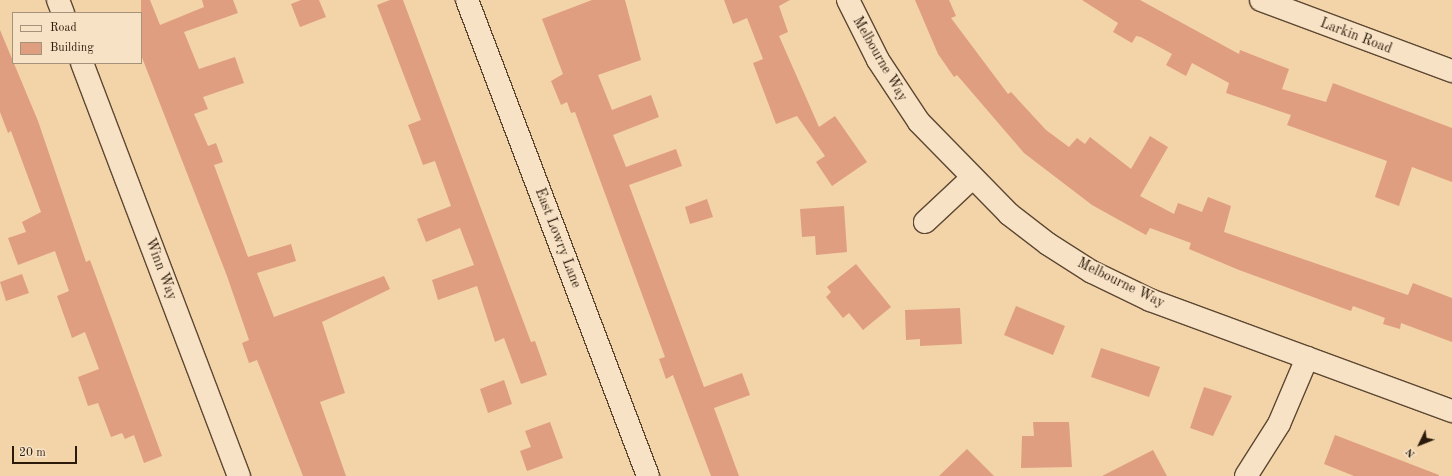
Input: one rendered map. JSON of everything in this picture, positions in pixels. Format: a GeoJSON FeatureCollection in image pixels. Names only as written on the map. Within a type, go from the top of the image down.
{"type":"FeatureCollection","features":[{"type":"Feature","properties":{"kind":"street"},"geometry":{"type":"LineString","coordinates":[[58,0],[63,12]]}},
{"type":"Feature","properties":{"kind":"street","name":"East Lowry Lane"},"geometry":{"type":"LineString","coordinates":[[467,0],[648,476]]}},
{"type":"Feature","properties":{"kind":"street","name":"Melbourne Way"},"geometry":{"type":"LineString","coordinates":[[848,0],[898,93],[945,152],[1009,214],[1092,272],[1150,300],[1452,411]]}},
{"type":"Feature","properties":{"kind":"street","name":"Larkin Road"},"geometry":{"type":"LineString","coordinates":[[1261,0],[1452,72]]}},
{"type":"Feature","properties":{"kind":"street","name":"Winn Way"},"geometry":{"type":"LineString","coordinates":[[82,64],[239,476]]}},
{"type":"Feature","properties":{"kind":"street"},"geometry":{"type":"LineString","coordinates":[[925,222],[972,178]]}},
{"type":"Feature","properties":{"kind":"street"},"geometry":{"type":"LineString","coordinates":[[1246,476],[1279,424],[1307,358]]}},
{"type":"Feature","properties":{"kind":"building"},"geometry":{"type":"Polygon","coordinates":[[[141,0],[150,0],[160,25],[204,7],[202,0],[233,0],[238,13],[184,32],[199,69],[235,57],[244,83],[203,97],[208,109],[194,114],[208,146],[216,143],[223,162],[214,165],[248,257],[291,244],[296,261],[257,273],[274,317],[384,276],[390,289],[322,322],[345,393],[320,402],[346,476],[303,476],[257,360],[249,363],[242,343],[249,340],[227,276],[142,58],[141,0]]]}},
{"type":"Feature","properties":{"kind":"building"},"geometry":{"type":"Polygon","coordinates":[[[301,0],[319,0],[326,17],[300,27],[291,4],[301,0]]]}},
{"type":"Feature","properties":{"kind":"building"},"geometry":{"type":"Polygon","coordinates":[[[390,0],[403,0],[531,342],[535,341],[547,375],[521,384],[504,338],[495,342],[477,286],[438,300],[432,280],[474,265],[460,228],[426,242],[417,219],[451,206],[435,161],[423,165],[408,125],[421,120],[377,5],[390,0]]]}},
{"type":"Feature","properties":{"kind":"building"},"geometry":{"type":"Polygon","coordinates":[[[592,0],[625,0],[641,60],[598,75],[612,110],[651,95],[659,117],[613,135],[626,167],[676,149],[682,166],[629,185],[704,387],[742,373],[750,395],[714,408],[739,476],[711,476],[673,375],[666,379],[659,359],[665,357],[575,112],[571,113],[567,102],[561,105],[551,81],[563,74],[542,19],[592,0]]]}},
{"type":"Feature","properties":{"kind":"building"},"geometry":{"type":"Polygon","coordinates":[[[724,0],[790,0],[779,6],[788,32],[779,36],[819,127],[835,116],[867,162],[832,186],[816,162],[825,156],[797,116],[776,124],[753,63],[763,59],[747,18],[733,24],[724,0]]]}},
{"type":"Feature","properties":{"kind":"building"},"geometry":{"type":"Polygon","coordinates":[[[915,0],[949,0],[956,16],[951,18],[1008,94],[1011,92],[1046,130],[1069,147],[1077,138],[1085,144],[1090,137],[1131,169],[1150,136],[1168,147],[1140,196],[1174,214],[1178,203],[1202,212],[1208,197],[1231,206],[1224,232],[1408,295],[1413,283],[1452,298],[1452,342],[1401,323],[1400,329],[1383,324],[1385,318],[1353,306],[1351,311],[1239,270],[1189,249],[1191,243],[1150,228],[1146,235],[1092,205],[1024,153],[957,75],[954,77],[938,54],[915,0]]]}},
{"type":"Feature","properties":{"kind":"building"},"geometry":{"type":"Polygon","coordinates":[[[1082,0],[1140,0],[1239,54],[1240,50],[1289,69],[1282,89],[1326,102],[1333,83],[1452,128],[1452,182],[1412,167],[1399,206],[1375,197],[1387,161],[1287,125],[1291,115],[1226,93],[1229,83],[1192,63],[1186,76],[1166,65],[1172,54],[1141,37],[1136,36],[1132,43],[1113,32],[1118,23],[1082,0]]]}},
{"type":"Feature","properties":{"kind":"building"},"geometry":{"type":"Polygon","coordinates":[[[0,30],[12,59],[12,64],[14,64],[38,121],[86,262],[90,260],[162,456],[144,463],[134,435],[125,439],[122,433],[111,437],[98,403],[88,406],[78,377],[99,369],[85,332],[72,338],[57,296],[69,291],[55,251],[18,265],[8,238],[26,232],[22,222],[41,212],[11,131],[8,133],[0,112],[0,30]]]}},
{"type":"Feature","properties":{"kind":"building"},"geometry":{"type":"Polygon","coordinates":[[[707,199],[713,217],[690,224],[685,207],[707,199]]]}},
{"type":"Feature","properties":{"kind":"building"},"geometry":{"type":"Polygon","coordinates":[[[844,206],[847,252],[816,255],[815,236],[802,237],[800,209],[844,206]]]}},
{"type":"Feature","properties":{"kind":"building"},"geometry":{"type":"Polygon","coordinates":[[[856,264],[891,307],[863,330],[849,313],[843,318],[826,297],[831,292],[827,287],[856,264]]]}},
{"type":"Feature","properties":{"kind":"building"},"geometry":{"type":"Polygon","coordinates":[[[22,274],[29,293],[6,301],[0,282],[22,274]]]}},
{"type":"Feature","properties":{"kind":"building"},"geometry":{"type":"Polygon","coordinates":[[[1016,306],[1065,326],[1053,355],[1004,335],[1016,306]]]}},
{"type":"Feature","properties":{"kind":"building"},"geometry":{"type":"Polygon","coordinates":[[[960,308],[962,344],[920,346],[920,339],[906,340],[905,310],[960,308]]]}},
{"type":"Feature","properties":{"kind":"building"},"geometry":{"type":"Polygon","coordinates":[[[1101,348],[1160,367],[1149,397],[1091,377],[1101,348]]]}},
{"type":"Feature","properties":{"kind":"building"},"geometry":{"type":"Polygon","coordinates":[[[504,380],[512,404],[488,413],[480,389],[504,380]]]}},
{"type":"Feature","properties":{"kind":"building"},"geometry":{"type":"Polygon","coordinates":[[[1204,387],[1232,396],[1213,436],[1190,428],[1204,387]]]}},
{"type":"Feature","properties":{"kind":"building"},"geometry":{"type":"Polygon","coordinates":[[[550,422],[563,458],[527,471],[520,451],[531,447],[525,431],[550,422]]]}},
{"type":"Feature","properties":{"kind":"building"},"geometry":{"type":"Polygon","coordinates":[[[1033,422],[1069,422],[1072,467],[1021,468],[1022,436],[1034,436],[1033,422]]]}},
{"type":"Feature","properties":{"kind":"building"},"geometry":{"type":"Polygon","coordinates":[[[1335,435],[1439,476],[1354,476],[1324,464],[1335,435]]]}},
{"type":"Feature","properties":{"kind":"building"},"geometry":{"type":"Polygon","coordinates":[[[967,449],[994,476],[939,476],[967,449]]]}},
{"type":"Feature","properties":{"kind":"building"},"geometry":{"type":"Polygon","coordinates":[[[1153,450],[1167,476],[1102,476],[1153,450]]]}}]}
